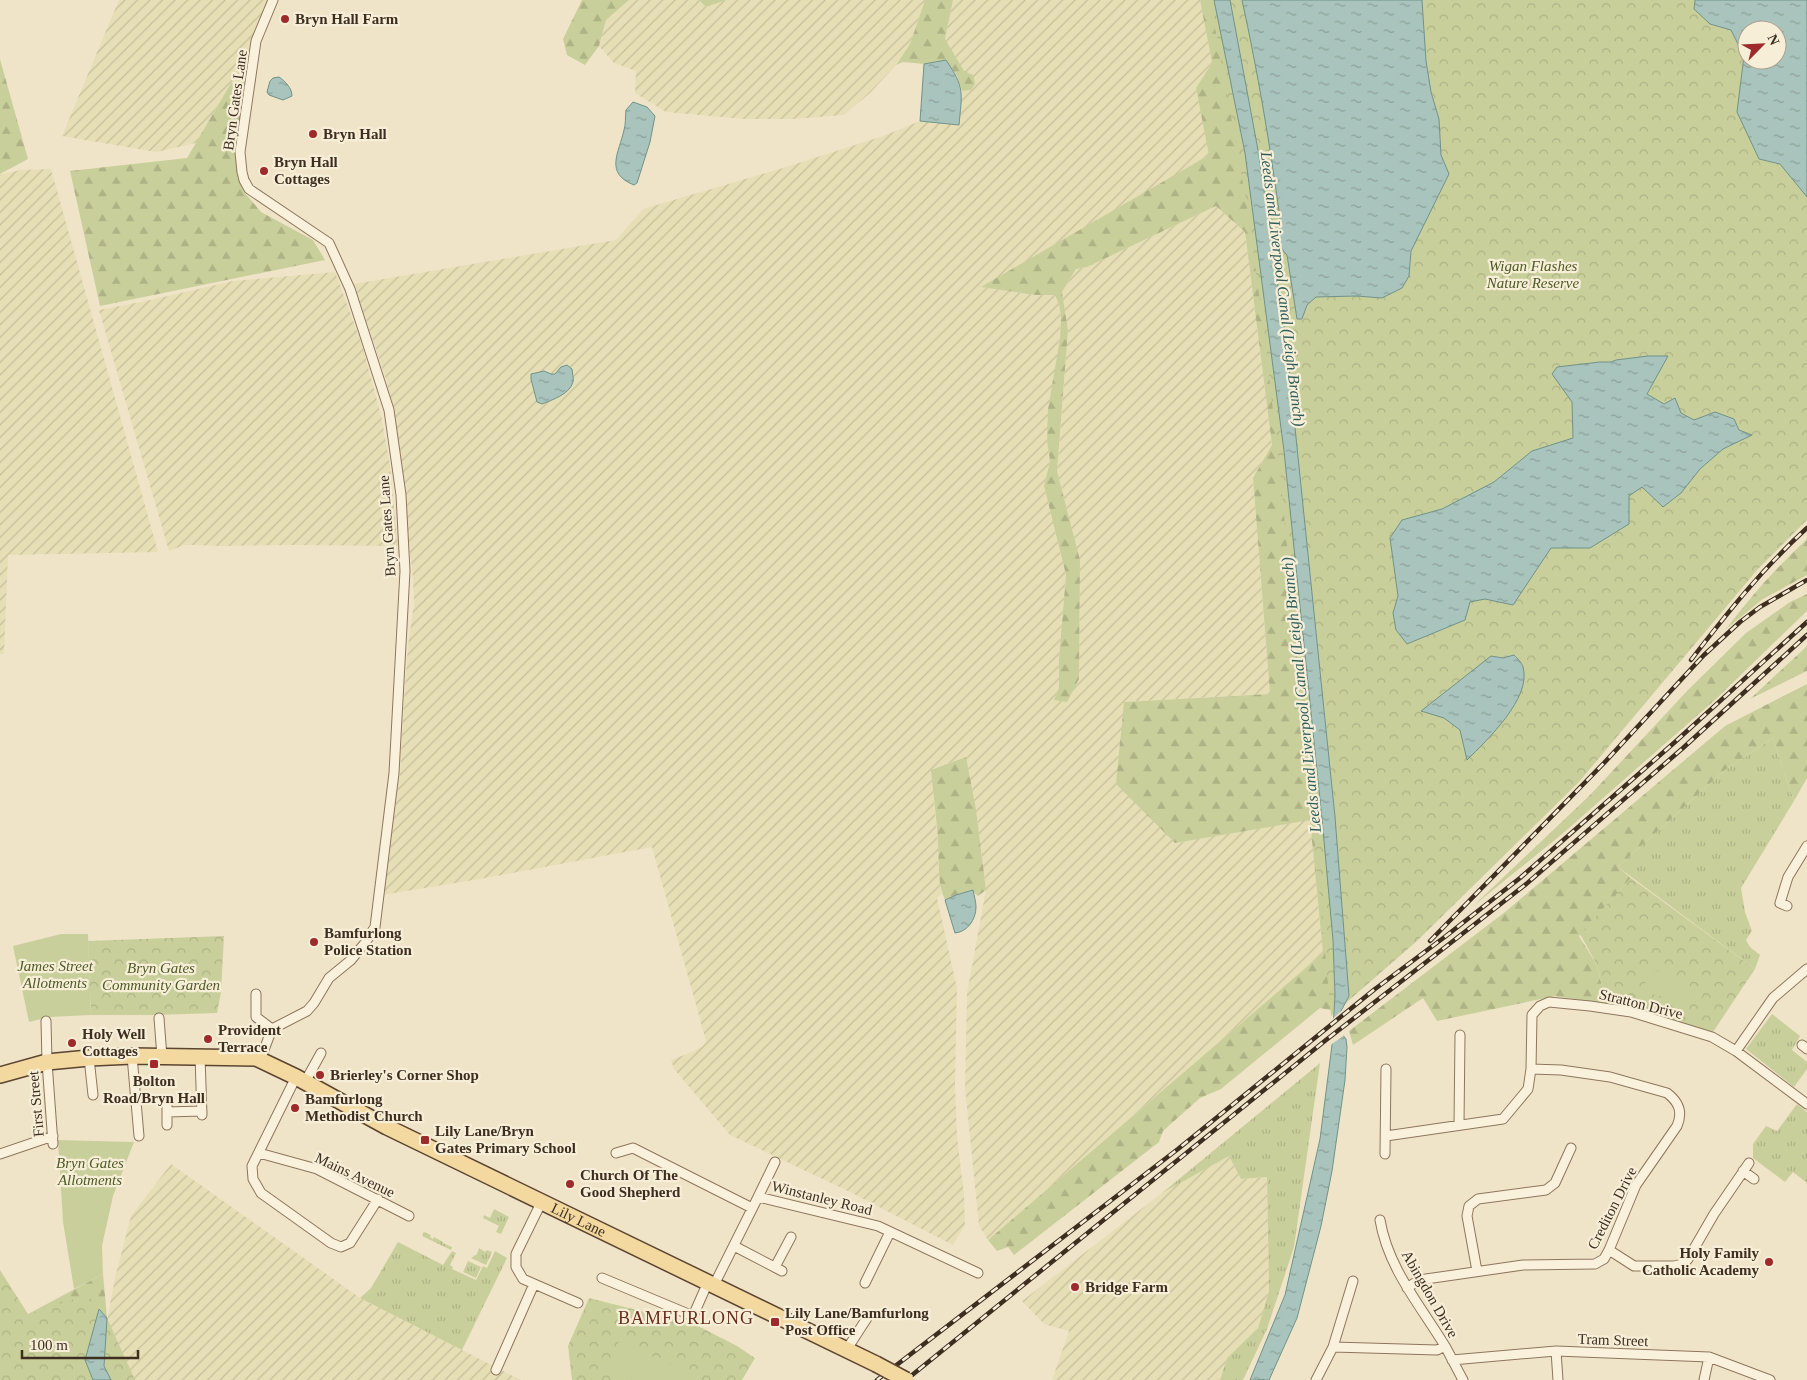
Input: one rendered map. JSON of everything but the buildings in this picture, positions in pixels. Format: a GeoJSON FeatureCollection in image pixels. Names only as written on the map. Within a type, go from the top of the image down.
{"type":"FeatureCollection","features":[{"type":"Feature","properties":{"kind":"main road"},"geometry":{"type":"LineString","coordinates":[[0,1075],[47,1062],[89,1058],[132,1056],[255,1058]]}},
{"type":"Feature","properties":{"kind":"main road","name":"Lily Lane"},"geometry":{"type":"LineString","coordinates":[[255,1058],[301,1080],[381,1124],[906,1380]]}},
{"type":"Feature","properties":{"kind":"street","name":"Bryn Gates Lane"},"geometry":{"type":"LineString","coordinates":[[272,1029],[307,1011],[314,1004],[329,978],[351,960],[375,927],[394,773],[405,571],[401,495],[389,410],[350,289],[329,243],[249,189],[242,172],[240,152],[256,41],[274,0]]}},
{"type":"Feature","properties":{"kind":"street"},"geometry":{"type":"LineString","coordinates":[[1786,906],[1780,903],[1788,877],[1807,846]]}},
{"type":"Feature","properties":{"kind":"street"},"geometry":{"type":"LineString","coordinates":[[1807,969],[1772,998],[1736,1051],[1807,1104]]}},
{"type":"Feature","properties":{"kind":"street"},"geometry":{"type":"LineString","coordinates":[[255,1058],[272,1029],[256,1018],[256,994]]}},
{"type":"Feature","properties":{"kind":"street","name":"Stratton Drive"},"geometry":{"type":"LineString","coordinates":[[1386,1136],[1503,1119],[1528,1089],[1532,1015],[1540,1006],[1549,1002],[1631,1012],[1712,1037],[1736,1051]]}},
{"type":"Feature","properties":{"kind":"street"},"geometry":{"type":"LineString","coordinates":[[159,1018],[162,1056]]}},
{"type":"Feature","properties":{"kind":"street","name":"First Street"},"geometry":{"type":"LineString","coordinates":[[0,1154],[53,1140],[46,1021]]}},
{"type":"Feature","properties":{"kind":"street"},"geometry":{"type":"LineString","coordinates":[[1459,1124],[1460,1034]]}},
{"type":"Feature","properties":{"kind":"street"},"geometry":{"type":"LineString","coordinates":[[321,1053],[301,1080],[259,1153],[252,1166],[253,1179],[261,1193],[331,1243],[341,1247],[350,1243],[378,1199]]}},
{"type":"Feature","properties":{"kind":"street"},"geometry":{"type":"LineString","coordinates":[[132,1056],[139,1136]]}},
{"type":"Feature","properties":{"kind":"street"},"geometry":{"type":"LineString","coordinates":[[167,1112],[202,1113],[200,1056]]}},
{"type":"Feature","properties":{"kind":"street"},"geometry":{"type":"LineString","coordinates":[[89,1058],[93,1095]]}},
{"type":"Feature","properties":{"kind":"street"},"geometry":{"type":"LineString","coordinates":[[1386,1068],[1386,1154]]}},
{"type":"Feature","properties":{"kind":"street","name":"Crediton Drive"},"geometry":{"type":"LineString","coordinates":[[1407,1288],[1419,1280],[1477,1271],[1524,1265],[1595,1264],[1604,1259],[1636,1185],[1677,1126],[1680,1118],[1680,1108],[1675,1099],[1667,1094],[1610,1076],[1561,1070],[1530,1069]]}},
{"type":"Feature","properties":{"kind":"street"},"geometry":{"type":"LineString","coordinates":[[167,1101],[167,1125]]}},
{"type":"Feature","properties":{"kind":"street"},"geometry":{"type":"LineString","coordinates":[[616,1153],[633,1148],[752,1208]]}},
{"type":"Feature","properties":{"kind":"street"},"geometry":{"type":"LineString","coordinates":[[1477,1271],[1467,1216],[1469,1206],[1478,1199],[1546,1190],[1555,1183],[1571,1148]]}},
{"type":"Feature","properties":{"kind":"street","name":"Mains Avenue"},"geometry":{"type":"LineString","coordinates":[[259,1153],[317,1169],[409,1216]]}},
{"type":"Feature","properties":{"kind":"street"},"geometry":{"type":"LineString","coordinates":[[758,1197],[775,1162]]}},
{"type":"Feature","properties":{"kind":"street"},"geometry":{"type":"LineString","coordinates":[[1609,1250],[1634,1266],[1674,1266],[1683,1264],[1746,1167],[1754,1179]]}},
{"type":"Feature","properties":{"kind":"street","name":"Winstanley Road"},"geometry":{"type":"LineString","coordinates":[[602,1278],[693,1316],[734,1246],[758,1197],[878,1226],[967,1272],[978,1273]]}},
{"type":"Feature","properties":{"kind":"street"},"geometry":{"type":"LineString","coordinates":[[542,1202],[516,1254],[515,1261],[518,1273],[523,1279],[578,1303]]}},
{"type":"Feature","properties":{"kind":"street","name":"Abingdon Drive"},"geometry":{"type":"LineString","coordinates":[[1380,1220],[1382,1234],[1396,1267],[1407,1288],[1445,1346],[1463,1380]]}},
{"type":"Feature","properties":{"kind":"street"},"geometry":{"type":"LineString","coordinates":[[865,1283],[890,1232]]}},
{"type":"Feature","properties":{"kind":"street"},"geometry":{"type":"LineString","coordinates":[[734,1246],[778,1269],[791,1238]]}},
{"type":"Feature","properties":{"kind":"street"},"geometry":{"type":"LineString","coordinates":[[1316,1380],[1333,1346],[1353,1281]]}},
{"type":"Feature","properties":{"kind":"street"},"geometry":{"type":"LineString","coordinates":[[496,1370],[534,1284]]}},
{"type":"Feature","properties":{"kind":"street"},"geometry":{"type":"LineString","coordinates":[[847,1350],[868,1318]]}},
{"type":"Feature","properties":{"kind":"street"},"geometry":{"type":"LineString","coordinates":[[1333,1346],[1436,1350],[1445,1346]]}},
{"type":"Feature","properties":{"kind":"street"},"geometry":{"type":"LineString","coordinates":[[1556,1351],[1558,1380]]}},
{"type":"Feature","properties":{"kind":"street","name":"Tram Street"},"geometry":{"type":"LineString","coordinates":[[1452,1360],[1556,1351],[1709,1357],[1770,1380]]}},
{"type":"Feature","properties":{"kind":"street"},"geometry":{"type":"LineString","coordinates":[[1704,1380],[1709,1357]]}},
{"type":"Feature","properties":{"kind":"shaded area"},"geometry":{"type":"Polygon","coordinates":[[[119,0],[270,0],[244,86],[231,83],[196,143],[156,152],[62,136],[119,0]]]}},
{"type":"Feature","properties":{"kind":"shaded area"},"geometry":{"type":"Polygon","coordinates":[[[629,0],[699,0],[706,7],[726,0],[925,0],[910,44],[896,65],[870,93],[844,115],[793,119],[744,119],[666,112],[635,93],[636,71],[614,63],[599,46],[606,20],[629,0]]]}},
{"type":"Feature","properties":{"kind":"shaded area"},"geometry":{"type":"Polygon","coordinates":[[[953,0],[1200,0],[1212,63],[1196,88],[1210,155],[982,287],[1035,295],[1056,295],[1059,304],[1061,317],[1060,339],[1047,441],[1050,461],[1044,486],[1066,575],[1059,658],[1059,688],[1055,700],[1079,679],[1080,560],[1057,471],[1068,330],[1062,292],[1076,269],[1087,267],[1216,206],[1245,232],[1272,445],[1253,478],[1270,694],[1124,702],[1175,843],[1310,819],[1323,953],[988,1240],[979,1226],[965,1088],[967,993],[986,890],[976,809],[966,757],[931,770],[938,843],[938,869],[942,894],[937,898],[957,988],[955,1083],[957,1137],[964,1194],[965,1225],[953,1245],[846,1190],[730,1135],[674,1069],[671,1060],[692,1052],[703,1046],[706,1041],[652,847],[382,895],[400,775],[408,645],[414,604],[413,578],[397,439],[387,382],[354,284],[616,240],[643,209],[783,168],[883,136],[920,121],[959,125],[962,91],[971,90],[964,72],[945,39],[953,0]]]}},
{"type":"Feature","properties":{"kind":"shaded area"},"geometry":{"type":"Polygon","coordinates":[[[51,169],[158,552],[8,555],[4,654],[0,654],[0,175],[20,170],[51,169]]]}},
{"type":"Feature","properties":{"kind":"shaded area"},"geometry":{"type":"Polygon","coordinates":[[[335,272],[362,345],[381,415],[390,466],[398,546],[184,545],[169,551],[99,310],[233,281],[335,272]]]}},
{"type":"Feature","properties":{"kind":"shaded area"},"geometry":{"type":"Polygon","coordinates":[[[1229,1155],[1241,1179],[1267,1177],[1269,1291],[1258,1328],[1227,1358],[1220,1380],[1052,1380],[1069,1331],[1044,1324],[1022,1301],[1162,1193],[1229,1155]]]}},
{"type":"Feature","properties":{"kind":"shaded area"},"geometry":{"type":"Polygon","coordinates":[[[171,1164],[360,1298],[521,1380],[112,1380],[106,1327],[115,1278],[131,1216],[171,1164]]]}},
{"type":"Feature","properties":{"kind":"green space"},"geometry":{"type":"Polygon","coordinates":[[[582,0],[629,0],[606,20],[599,46],[585,65],[567,55],[563,39],[582,0]]]}},
{"type":"Feature","properties":{"kind":"green space"},"geometry":{"type":"Polygon","coordinates":[[[699,0],[726,0],[706,7],[699,0]]]}},
{"type":"Feature","properties":{"kind":"green space"},"geometry":{"type":"Polygon","coordinates":[[[925,0],[953,0],[945,39],[964,71],[973,75],[975,84],[971,90],[962,91],[957,76],[946,60],[924,64],[903,62],[896,65],[910,44],[925,0]]]}},
{"type":"Feature","properties":{"kind":"green space"},"geometry":{"type":"Polygon","coordinates":[[[1200,0],[1214,0],[1260,263],[1334,1011],[1320,1008],[1221,1089],[1200,1098],[1163,1131],[1159,1142],[1014,1255],[1008,1247],[997,1251],[988,1240],[1323,953],[1310,820],[1175,843],[1116,784],[1124,702],[1270,694],[1253,478],[1272,445],[1245,232],[1216,206],[1087,267],[1076,269],[1062,292],[1068,330],[1057,471],[1080,560],[1079,679],[1067,702],[1054,700],[1059,688],[1059,658],[1066,575],[1044,486],[1050,461],[1047,441],[1048,409],[1060,339],[1061,317],[1059,304],[1055,295],[1035,295],[981,287],[1209,155],[1196,88],[1212,63],[1200,0]]]}},
{"type":"Feature","properties":{"kind":"green space","name":"Wigan Flashes Nature Reserve"},"geometry":{"type":"Polygon","coordinates":[[[1210,0],[1807,0],[1807,520],[1758,569],[1579,782],[1417,941],[1331,1016],[1281,482],[1263,323],[1247,206],[1210,0]]]}},
{"type":"Feature","properties":{"kind":"green space"},"geometry":{"type":"Polygon","coordinates":[[[0,59],[28,159],[0,174],[0,59]]]}},
{"type":"Feature","properties":{"kind":"green space"},"geometry":{"type":"Polygon","coordinates":[[[231,83],[244,86],[235,158],[244,192],[261,212],[313,240],[325,260],[100,306],[70,171],[187,158],[231,83]]]}},
{"type":"Feature","properties":{"kind":"green space"},"geometry":{"type":"Polygon","coordinates":[[[1807,539],[1807,575],[1763,599],[1726,629],[1765,582],[1807,539]]]}},
{"type":"Feature","properties":{"kind":"green space"},"geometry":{"type":"Polygon","coordinates":[[[1807,594],[1807,611],[1716,699],[1561,835],[1472,907],[1590,795],[1688,690],[1746,633],[1790,602],[1807,594]]]}},
{"type":"Feature","properties":{"kind":"green space"},"geometry":{"type":"Polygon","coordinates":[[[1807,646],[1807,671],[1750,699],[1807,646]]]}},
{"type":"Feature","properties":{"kind":"green space"},"geometry":{"type":"Polygon","coordinates":[[[1807,684],[1807,778],[1794,801],[1773,738],[1725,770],[1618,867],[1631,878],[1579,936],[1597,965],[1606,1004],[1555,996],[1437,1021],[1423,998],[1353,1045],[1349,1031],[1505,912],[1725,726],[1807,684]]]}},
{"type":"Feature","properties":{"kind":"green space"},"geometry":{"type":"Polygon","coordinates":[[[1773,738],[1794,801],[1741,888],[1745,912],[1752,931],[1746,940],[1750,947],[1760,955],[1755,969],[1618,867],[1725,770],[1773,738]]]}},
{"type":"Feature","properties":{"kind":"green space"},"geometry":{"type":"Polygon","coordinates":[[[966,757],[976,809],[986,890],[978,896],[972,891],[945,900],[940,879],[931,770],[966,757]]]}},
{"type":"Feature","properties":{"kind":"green space"},"geometry":{"type":"Polygon","coordinates":[[[1631,878],[1755,969],[1713,1032],[1635,1009],[1606,1004],[1597,965],[1580,934],[1631,878]]]}},
{"type":"Feature","properties":{"kind":"green space","name":"James Street Allotments"},"geometry":{"type":"Polygon","coordinates":[[[61,934],[88,934],[91,1015],[49,1017],[29,1022],[13,946],[61,934]]]}},
{"type":"Feature","properties":{"kind":"green space","name":"Bryn Gates Community Garden"},"geometry":{"type":"Polygon","coordinates":[[[224,936],[221,992],[217,1013],[91,1015],[88,941],[224,936]]]}},
{"type":"Feature","properties":{"kind":"green space"},"geometry":{"type":"Polygon","coordinates":[[[1649,969],[1691,980],[1686,1002],[1643,992],[1649,969]]]}},
{"type":"Feature","properties":{"kind":"green space"},"geometry":{"type":"Polygon","coordinates":[[[1772,1014],[1800,1036],[1792,1050],[1807,1062],[1807,1069],[1794,1087],[1746,1049],[1772,1014]]]}},
{"type":"Feature","properties":{"kind":"green space"},"geometry":{"type":"Polygon","coordinates":[[[1320,1063],[1294,1247],[1267,1329],[1243,1380],[1220,1380],[1227,1358],[1258,1328],[1269,1291],[1267,1177],[1241,1179],[1229,1156],[1162,1193],[1320,1063]]]}},
{"type":"Feature","properties":{"kind":"green space"},"geometry":{"type":"Polygon","coordinates":[[[1797,1104],[1807,1112],[1807,1183],[1793,1172],[1785,1182],[1753,1158],[1753,1144],[1766,1126],[1777,1131],[1797,1104]]]}},
{"type":"Feature","properties":{"kind":"green space","name":"Bryn Gates Allotments"},"geometry":{"type":"Polygon","coordinates":[[[58,1140],[134,1142],[113,1196],[102,1246],[103,1274],[74,1289],[63,1222],[58,1140]]]}},
{"type":"Feature","properties":{"kind":"green space"},"geometry":{"type":"Polygon","coordinates":[[[494,1209],[509,1217],[501,1234],[496,1232],[499,1226],[483,1218],[484,1215],[490,1218],[494,1209]]]}},
{"type":"Feature","properties":{"kind":"green space"},"geometry":{"type":"Polygon","coordinates":[[[424,1232],[431,1235],[430,1237],[433,1239],[434,1237],[452,1247],[451,1250],[422,1236],[424,1232]]]}},
{"type":"Feature","properties":{"kind":"green space"},"geometry":{"type":"Polygon","coordinates":[[[398,1242],[443,1265],[452,1251],[456,1253],[450,1265],[453,1267],[452,1269],[476,1280],[483,1266],[487,1268],[495,1251],[507,1258],[462,1350],[360,1298],[371,1288],[398,1242]]]}},
{"type":"Feature","properties":{"kind":"green space"},"geometry":{"type":"Polygon","coordinates":[[[479,1248],[485,1252],[487,1250],[492,1252],[486,1265],[471,1258],[477,1254],[479,1248]]]}},
{"type":"Feature","properties":{"kind":"green space"},"geometry":{"type":"Polygon","coordinates":[[[468,1261],[481,1267],[476,1278],[463,1272],[468,1261]]]}},
{"type":"Feature","properties":{"kind":"green space"},"geometry":{"type":"Polygon","coordinates":[[[0,1270],[28,1314],[87,1295],[107,1318],[135,1380],[0,1380],[0,1270]]]}},
{"type":"Feature","properties":{"kind":"green space"},"geometry":{"type":"Polygon","coordinates":[[[103,1274],[107,1318],[99,1309],[28,1314],[103,1274]]]}},
{"type":"Feature","properties":{"kind":"green space"},"geometry":{"type":"Polygon","coordinates":[[[589,1298],[696,1325],[737,1346],[755,1358],[742,1380],[572,1380],[568,1346],[589,1298]]]}},
{"type":"Feature","properties":{"kind":"green space"},"geometry":{"type":"Polygon","coordinates":[[[619,1341],[695,1376],[693,1380],[628,1380],[606,1370],[619,1341]]]}},
{"type":"Feature","properties":{"kind":"water","name":"Leeds and Liverpool Canal (Leigh Branch)"},"geometry":{"type":"Polygon","coordinates":[[[1214,0],[1230,0],[1258,150],[1286,340],[1335,817],[1349,996],[1341,1011],[1342,1034],[1346,1039],[1347,1047],[1345,1080],[1332,1171],[1321,1226],[1297,1318],[1269,1380],[1250,1380],[1285,1295],[1320,1139],[1332,1045],[1335,996],[1333,940],[1284,451],[1245,153],[1214,0]]]}},
{"type":"Feature","properties":{"kind":"water"},"geometry":{"type":"Polygon","coordinates":[[[1242,0],[1422,0],[1426,61],[1431,92],[1439,119],[1441,155],[1449,174],[1411,251],[1409,276],[1402,288],[1382,298],[1357,296],[1316,297],[1307,305],[1302,319],[1297,319],[1287,255],[1281,247],[1279,238],[1280,218],[1272,163],[1242,0]]]}},
{"type":"Feature","properties":{"kind":"water"},"geometry":{"type":"Polygon","coordinates":[[[1695,0],[1807,0],[1807,197],[1780,164],[1759,159],[1737,112],[1742,70],[1787,70],[1787,20],[1737,20],[1737,42],[1731,30],[1710,24],[1694,9],[1695,0]]]}},
{"type":"Feature","properties":{"kind":"water"},"geometry":{"type":"Polygon","coordinates":[[[946,60],[956,77],[961,91],[959,125],[920,121],[924,64],[946,60]]]}},
{"type":"Feature","properties":{"kind":"water"},"geometry":{"type":"Polygon","coordinates":[[[279,77],[288,85],[292,93],[292,96],[283,100],[269,95],[267,92],[270,81],[273,78],[279,77]]]}},
{"type":"Feature","properties":{"kind":"water"},"geometry":{"type":"Polygon","coordinates":[[[633,102],[647,107],[655,116],[650,142],[637,183],[634,185],[619,175],[616,168],[617,154],[625,128],[626,110],[633,102]]]}},
{"type":"Feature","properties":{"kind":"water"},"geometry":{"type":"Polygon","coordinates":[[[1648,356],[1668,356],[1647,394],[1664,404],[1675,398],[1681,413],[1694,420],[1715,412],[1734,419],[1739,430],[1752,435],[1723,449],[1700,469],[1681,493],[1663,507],[1642,487],[1629,496],[1629,524],[1590,548],[1551,548],[1513,605],[1485,599],[1470,602],[1465,620],[1407,644],[1396,630],[1393,613],[1398,596],[1390,538],[1402,520],[1442,509],[1494,482],[1532,451],[1573,438],[1572,402],[1552,374],[1557,367],[1611,362],[1648,356]]]}},
{"type":"Feature","properties":{"kind":"water"},"geometry":{"type":"Polygon","coordinates":[[[567,365],[572,369],[573,379],[568,390],[542,404],[537,402],[531,374],[544,371],[555,374],[561,367],[567,365]]]}},
{"type":"Feature","properties":{"kind":"water"},"geometry":{"type":"Polygon","coordinates":[[[1514,655],[1523,667],[1524,679],[1521,692],[1506,718],[1467,760],[1460,730],[1444,718],[1421,711],[1491,656],[1503,658],[1514,655]]]}},
{"type":"Feature","properties":{"kind":"water"},"geometry":{"type":"Polygon","coordinates":[[[973,890],[976,912],[973,921],[967,928],[955,933],[945,900],[973,890]]]}},
{"type":"Feature","properties":{"kind":"water"},"geometry":{"type":"Polygon","coordinates":[[[99,1309],[107,1318],[104,1366],[111,1380],[93,1380],[85,1360],[99,1309]]]}},
{"type":"Feature","properties":{"kind":"pier"},"geometry":{"type":"Polygon","coordinates":[[[1345,1008],[1346,1034],[1329,1046],[1331,1020],[1345,1008]]]}},
{"type":"Feature","properties":{"kind":"railway"},"geometry":{"type":"LineString","coordinates":[[1691,660],[1760,575],[1807,528]]}},
{"type":"Feature","properties":{"kind":"railway"},"geometry":{"type":"LineString","coordinates":[[1430,941],[1604,763],[1704,655],[1740,622],[1760,607],[1807,580]]}},
{"type":"Feature","properties":{"kind":"railway"},"geometry":{"type":"LineString","coordinates":[[877,1380],[1178,1149],[1375,989],[1520,878],[1675,742],[1807,622]]}},
{"type":"Feature","properties":{"kind":"railway"},"geometry":{"type":"LineString","coordinates":[[906,1380],[1326,1040],[1525,885],[1683,748],[1807,635]]}},
{"type":"Feature","properties":{"kind":"place","name":"Bryn Hall Farm"},"geometry":{"type":"Point","coordinates":[285,19]}},
{"type":"Feature","properties":{"kind":"place","name":"Bryn Hall"},"geometry":{"type":"Point","coordinates":[313,134]}},
{"type":"Feature","properties":{"kind":"place","name":"Bryn Hall Cottages"},"geometry":{"type":"Point","coordinates":[264,171]}},
{"type":"Feature","properties":{"kind":"place","name":"Bamfurlong Police Station"},"geometry":{"type":"Point","coordinates":[314,942]}},
{"type":"Feature","properties":{"kind":"place","name":"Provident Terrace"},"geometry":{"type":"Point","coordinates":[208,1039]}},
{"type":"Feature","properties":{"kind":"place","name":"Holy Well Cottages"},"geometry":{"type":"Point","coordinates":[72,1043]}},
{"type":"Feature","properties":{"kind":"place","name":"Bolton Road/Bryn Hall"},"geometry":{"type":"Point","coordinates":[154,1064]}},
{"type":"Feature","properties":{"kind":"place","name":"Brierley's Corner Shop"},"geometry":{"type":"Point","coordinates":[320,1075]}},
{"type":"Feature","properties":{"kind":"place","name":"Bamfurlong Methodist Church"},"geometry":{"type":"Point","coordinates":[295,1108]}},
{"type":"Feature","properties":{"kind":"place","name":"Lily Lane/Bryn Gates Primary School"},"geometry":{"type":"Point","coordinates":[425,1140]}},
{"type":"Feature","properties":{"kind":"place","name":"Church Of The Good Shepherd"},"geometry":{"type":"Point","coordinates":[570,1184]}},
{"type":"Feature","properties":{"kind":"place","name":"Holy Family Catholic Academy"},"geometry":{"type":"Point","coordinates":[1769,1262]}},
{"type":"Feature","properties":{"kind":"place","name":"Bridge Farm"},"geometry":{"type":"Point","coordinates":[1075,1287]}},
{"type":"Feature","properties":{"kind":"place","name":"Lily Lane/Bamfurlong Post Office"},"geometry":{"type":"Point","coordinates":[775,1322]}},
{"type":"Feature","properties":{"kind":"district","name":"BAMFURLONG"},"geometry":{"type":"Point","coordinates":[686,1318]}}]}
